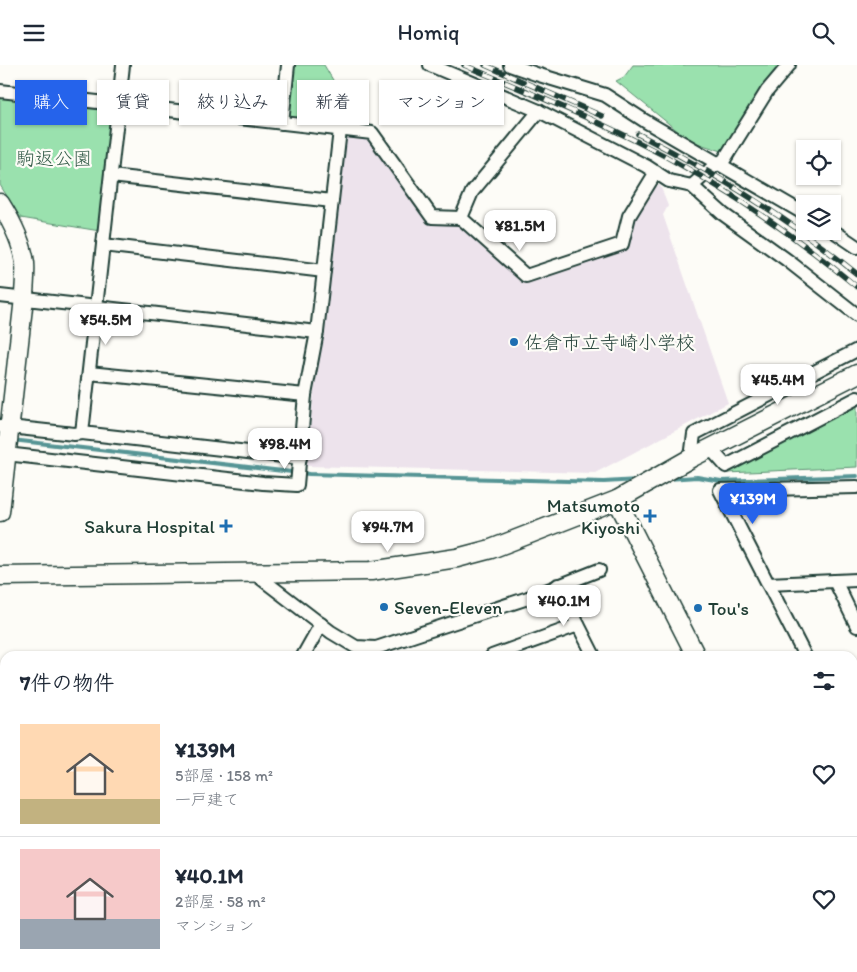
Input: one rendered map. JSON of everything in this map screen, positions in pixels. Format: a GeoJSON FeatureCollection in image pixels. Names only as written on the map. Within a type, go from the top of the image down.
{"type":"FeatureCollection","features":[{"type":"Feature","properties":{"kind":"street"},"geometry":{"type":"LineString","coordinates":[[122,80],[124,65]]}},
{"type":"Feature","properties":{"kind":"street"},"geometry":{"type":"LineString","coordinates":[[286,80],[288,65]]}},
{"type":"Feature","properties":{"kind":"street"},"geometry":{"type":"LineString","coordinates":[[430,65],[539,111],[656,172],[669,181],[692,186],[723,214],[788,260],[857,315]]}},
{"type":"Feature","properties":{"kind":"street"},"geometry":{"type":"LineString","coordinates":[[510,65],[605,95],[645,121],[796,208]]}},
{"type":"Feature","properties":{"kind":"street"},"geometry":{"type":"LineString","coordinates":[[692,186],[724,160],[767,91],[789,65]]}},
{"type":"Feature","properties":{"kind":"street"},"geometry":{"type":"LineString","coordinates":[[0,91],[97,102]]}},
{"type":"Feature","properties":{"kind":"street"},"geometry":{"type":"LineString","coordinates":[[461,218],[472,192],[539,111]]}},
{"type":"Feature","properties":{"kind":"street"},"geometry":{"type":"LineString","coordinates":[[287,124],[372,133],[432,217],[461,218],[526,276],[622,244],[629,216],[656,172]]}},
{"type":"Feature","properties":{"kind":"street"},"geometry":{"type":"LineString","coordinates":[[82,433],[117,125]]}},
{"type":"Feature","properties":{"kind":"street"},"geometry":{"type":"LineString","coordinates":[[6,454],[263,483],[297,485],[305,395],[317,332],[340,130]]}},
{"type":"Feature","properties":{"kind":"street"},"geometry":{"type":"LineString","coordinates":[[111,176],[332,201]]}},
{"type":"Feature","properties":{"kind":"street"},"geometry":{"type":"LineString","coordinates":[[0,203],[19,237],[25,264],[24,298],[5,427],[6,454],[0,513]]}},
{"type":"Feature","properties":{"kind":"street"},"geometry":{"type":"LineString","coordinates":[[841,236],[857,247]]}},
{"type":"Feature","properties":{"kind":"street"},"geometry":{"type":"LineString","coordinates":[[103,245],[324,271]]}},
{"type":"Feature","properties":{"kind":"street"},"geometry":{"type":"LineString","coordinates":[[0,296],[317,332]]}},
{"type":"Feature","properties":{"kind":"street"},"geometry":{"type":"LineString","coordinates":[[691,458],[694,434],[857,350]]}},
{"type":"Feature","properties":{"kind":"street"},"geometry":{"type":"LineString","coordinates":[[89,373],[305,395]]}},
{"type":"Feature","properties":{"kind":"street"},"geometry":{"type":"LineString","coordinates":[[0,576],[370,571],[458,558],[499,546],[617,500],[710,448],[857,374]]}},
{"type":"Feature","properties":{"kind":"street"},"geometry":{"type":"LineString","coordinates":[[710,448],[726,466],[857,398]]}},
{"type":"Feature","properties":{"kind":"street"},"geometry":{"type":"LineString","coordinates":[[5,427],[74,434],[82,433],[300,458]]}},
{"type":"Feature","properties":{"kind":"street"},"geometry":{"type":"LineString","coordinates":[[802,651],[720,490],[857,487]]}},
{"type":"Feature","properties":{"kind":"street"},"geometry":{"type":"LineString","coordinates":[[617,500],[693,651]]}},
{"type":"Feature","properties":{"kind":"street"},"geometry":{"type":"LineString","coordinates":[[254,573],[321,624],[356,647],[376,648],[528,598],[599,570]]}},
{"type":"Feature","properties":{"kind":"street"},"geometry":{"type":"LineString","coordinates":[[768,584],[857,580]]}},
{"type":"Feature","properties":{"kind":"street"},"geometry":{"type":"LineString","coordinates":[[835,581],[857,625]]}},
{"type":"Feature","properties":{"kind":"street"},"geometry":{"type":"LineString","coordinates":[[558,585],[591,651]]}},
{"type":"Feature","properties":{"kind":"street"},"geometry":{"type":"LineString","coordinates":[[306,651],[321,624]]}},
{"type":"Feature","properties":{"kind":"street"},"geometry":{"type":"LineString","coordinates":[[526,651],[578,625]]}},
{"type":"Feature","properties":{"kind":"shaded area","name":"佐倉市立寺崎小学校"},"geometry":{"type":"Polygon","coordinates":[[[352,135],[372,139],[431,224],[459,222],[518,272],[605,255],[607,257],[610,254],[623,251],[627,247],[630,223],[651,189],[660,185],[668,206],[663,215],[728,403],[595,473],[305,466],[345,138],[352,135]]]}},
{"type":"Feature","properties":{"kind":"green space"},"geometry":{"type":"Polygon","coordinates":[[[290,65],[324,65],[333,80],[297,80],[297,120],[287,118],[287,92],[290,65]]]}},
{"type":"Feature","properties":{"kind":"green space"},"geometry":{"type":"Polygon","coordinates":[[[633,65],[797,65],[757,105],[722,151],[690,141],[616,81],[624,77],[633,65]]]}},
{"type":"Feature","properties":{"kind":"green space","name":"駒返公園"},"geometry":{"type":"Polygon","coordinates":[[[0,97],[15,99],[15,125],[87,125],[87,107],[97,108],[97,125],[113,125],[100,231],[21,218],[0,185],[0,97]]]}},
{"type":"Feature","properties":{"kind":"green space"},"geometry":{"type":"Polygon","coordinates":[[[338,125],[366,125],[369,129],[338,125]]]}},
{"type":"Feature","properties":{"kind":"green space"},"geometry":{"type":"Polygon","coordinates":[[[857,406],[857,467],[727,473],[857,406]]]}},
{"type":"Feature","properties":{"kind":"waterway"},"geometry":{"type":"LineString","coordinates":[[12,440],[309,474],[604,482],[638,480]]}},
{"type":"Feature","properties":{"kind":"waterway"},"geometry":{"type":"LineString","coordinates":[[668,479],[697,477],[721,481],[857,476]]}},
{"type":"Feature","properties":{"kind":"railway"},"geometry":{"type":"LineString","coordinates":[[464,65],[548,100],[630,138],[690,170],[776,225],[857,287]]}},
{"type":"Feature","properties":{"kind":"railway"},"geometry":{"type":"LineString","coordinates":[[485,65],[602,116]]}},
{"type":"Feature","properties":{"kind":"railway"},"geometry":{"type":"LineString","coordinates":[[638,134],[696,165],[751,198],[805,234],[857,274]]}},
{"type":"Feature","properties":{"kind":"place","name":"佐倉市立寺崎小学校"},"geometry":{"type":"Point","coordinates":[514,342]}},
{"type":"Feature","properties":{"kind":"place","name":"Matsumoto Kiyoshi"},"geometry":{"type":"Point","coordinates":[650,516]}},
{"type":"Feature","properties":{"kind":"place","name":"Sakura Hospital"},"geometry":{"type":"Point","coordinates":[226,526]}},
{"type":"Feature","properties":{"kind":"place","name":"Seven-Eleven"},"geometry":{"type":"Point","coordinates":[384,607]}},
{"type":"Feature","properties":{"kind":"place","name":"Tou's"},"geometry":{"type":"Point","coordinates":[698,608]}}]}
